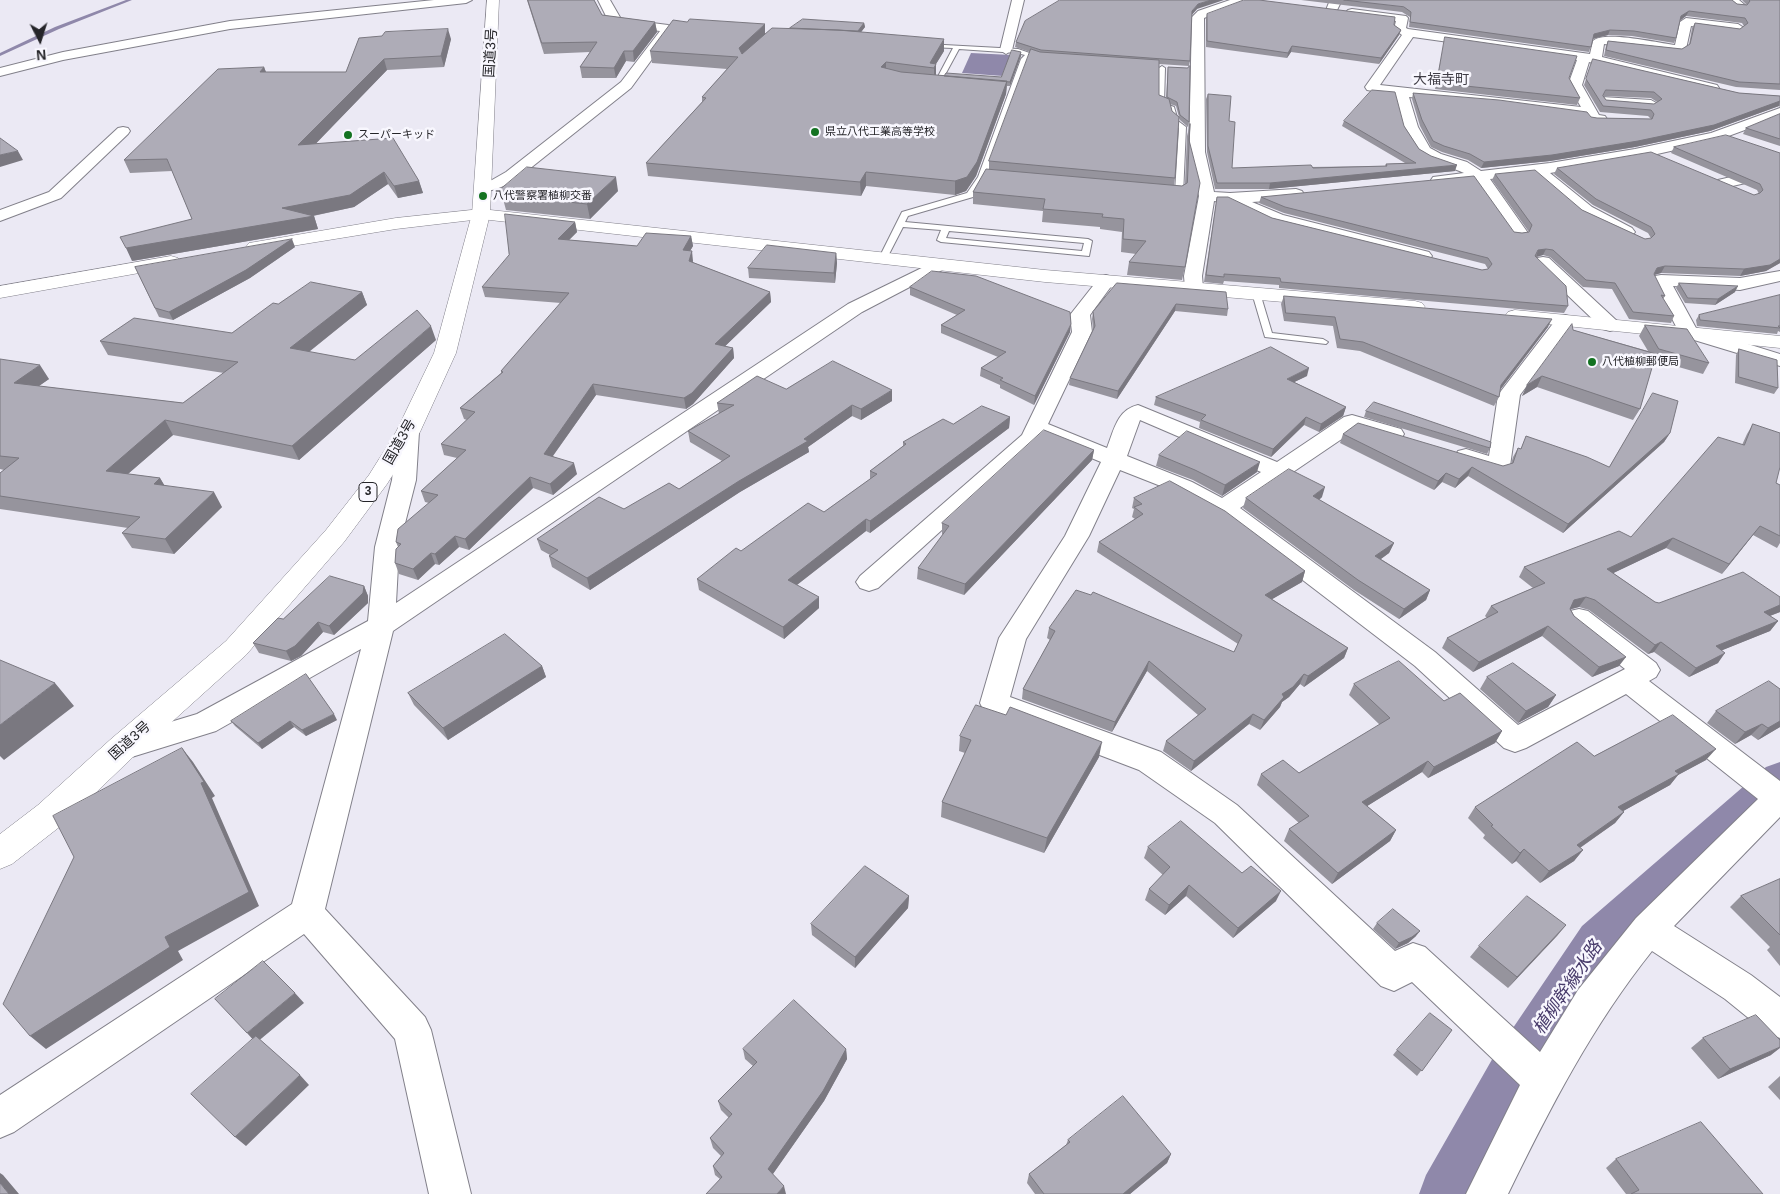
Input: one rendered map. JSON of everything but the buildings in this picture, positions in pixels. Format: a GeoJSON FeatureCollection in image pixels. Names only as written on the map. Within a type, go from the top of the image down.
{"type":"FeatureCollection","features":[{"type":"Feature","properties":{"kind":"main road","name":"国道3号"},"geometry":{"type":"LineString","coordinates":[[0,854],[50,815],[122,748],[236,648],[335,536],[378,479],[408,432],[445,353],[481,214],[493,0]]}},
{"type":"Feature","properties":{"kind":"main road"},"geometry":{"type":"LineString","coordinates":[[236,251],[353,230],[481,214],[938,265],[1435,309]]}},
{"type":"Feature","properties":{"kind":"main road"},"geometry":{"type":"LineString","coordinates":[[0,292],[188,259]]}},
{"type":"Feature","properties":{"kind":"main road"},"geometry":{"type":"LineString","coordinates":[[1495,314],[1780,342]]}},
{"type":"Feature","properties":{"kind":"street"},"geometry":{"type":"LineString","coordinates":[[0,72],[63,56],[230,25],[466,0]]}},
{"type":"Feature","properties":{"kind":"street"},"geometry":{"type":"LineString","coordinates":[[483,188],[498,184],[512,175],[626,85],[668,29],[672,27],[617,22],[604,0]]}},
{"type":"Feature","properties":{"kind":"street"},"geometry":{"type":"LineString","coordinates":[[1006,50],[1018,0]]}},
{"type":"Feature","properties":{"kind":"street"},"geometry":{"type":"LineString","coordinates":[[1194,288],[1193,276],[1207,196],[1197,152],[1198,17],[1202,13],[1241,0]]}},
{"type":"Feature","properties":{"kind":"street"},"geometry":{"type":"LineString","coordinates":[[1331,7],[1403,14],[1400,30],[1408,32],[1590,58],[1728,91]]}},
{"type":"Feature","properties":{"kind":"street"},"geometry":{"type":"LineString","coordinates":[[1576,78],[1599,41],[1610,40],[1680,49],[1686,22],[1738,28]]}},
{"type":"Feature","properties":{"kind":"street"},"geometry":{"type":"LineString","coordinates":[[1408,32],[1372,87],[1402,93],[1481,98],[1524,103],[1553,109],[1591,112]]}},
{"type":"Feature","properties":{"kind":"street"},"geometry":{"type":"LineString","coordinates":[[1576,78],[1596,75]]}},
{"type":"Feature","properties":{"kind":"street"},"geometry":{"type":"LineString","coordinates":[[1576,78],[1633,94]]}},
{"type":"Feature","properties":{"kind":"street"},"geometry":{"type":"LineString","coordinates":[[1576,78],[1583,99],[1594,118],[1614,120]]}},
{"type":"Feature","properties":{"kind":"street"},"geometry":{"type":"LineString","coordinates":[[1402,93],[1405,112],[1420,146],[1428,154],[1458,164],[1478,176],[1519,233]]}},
{"type":"Feature","properties":{"kind":"street"},"geometry":{"type":"LineString","coordinates":[[1583,99],[1651,104]]}},
{"type":"Feature","properties":{"kind":"street"},"geometry":{"type":"LineString","coordinates":[[1424,182],[1538,170],[1650,151],[1723,134],[1780,112]]}},
{"type":"Feature","properties":{"kind":"street"},"geometry":{"type":"LineString","coordinates":[[0,216],[55,195],[123,131]]}},
{"type":"Feature","properties":{"kind":"street"},"geometry":{"type":"LineString","coordinates":[[1723,134],[1747,142]]}},
{"type":"Feature","properties":{"kind":"street"},"geometry":{"type":"LineString","coordinates":[[1650,151],[1674,162]]}},
{"type":"Feature","properties":{"kind":"street"},"geometry":{"type":"LineString","coordinates":[[1622,156],[1646,167]]}},
{"type":"Feature","properties":{"kind":"street"},"geometry":{"type":"LineString","coordinates":[[1538,170],[1586,211],[1641,239]]}},
{"type":"Feature","properties":{"kind":"street"},"geometry":{"type":"LineString","coordinates":[[1708,176],[1750,195]]}},
{"type":"Feature","properties":{"kind":"street"},"geometry":{"type":"LineString","coordinates":[[1724,184],[1748,178]]}},
{"type":"Feature","properties":{"kind":"street"},"geometry":{"type":"LineString","coordinates":[[1207,196],[1230,198],[1315,192]]}},
{"type":"Feature","properties":{"kind":"street"},"geometry":{"type":"LineString","coordinates":[[1230,198],[1277,219],[1441,260]]}},
{"type":"Feature","properties":{"kind":"street"},"geometry":{"type":"LineString","coordinates":[[1543,262],[1610,325]]}},
{"type":"Feature","properties":{"kind":"street"},"geometry":{"type":"LineString","coordinates":[[122,748],[206,723],[381,626],[855,308],[938,265]]}},
{"type":"Feature","properties":{"kind":"street"},"geometry":{"type":"LineString","coordinates":[[1780,276],[1740,284],[1660,280],[1688,332],[1780,360]]}},
{"type":"Feature","properties":{"kind":"street"},"geometry":{"type":"LineString","coordinates":[[869,582],[1032,438],[1082,332],[1080,315],[1106,280]]}},
{"type":"Feature","properties":{"kind":"street"},"geometry":{"type":"LineString","coordinates":[[1444,449],[1499,466],[1510,395],[1565,321]]}},
{"type":"Feature","properties":{"kind":"street"},"geometry":{"type":"LineString","coordinates":[[1278,471],[1138,411],[1129,418],[1114,458],[1077,536],[1013,638],[994,703],[1150,761],[1165,771],[1226,814],[1394,974],[1413,959],[1545,1082]]}},
{"type":"Feature","properties":{"kind":"street"},"geometry":{"type":"LineString","coordinates":[[1222,509],[1352,422],[1416,441]]}},
{"type":"Feature","properties":{"kind":"street"},"geometry":{"type":"LineString","coordinates":[[1036,427],[1184,487],[1232,514],[1425,659],[1515,740],[1646,670],[1579,618]]}},
{"type":"Feature","properties":{"kind":"street"},"geometry":{"type":"LineString","coordinates":[[0,1118],[307,913],[381,626],[387,547],[404,480],[408,432]]}},
{"type":"Feature","properties":{"kind":"street"},"geometry":{"type":"LineString","coordinates":[[1487,1194],[1532,1102],[1591,1002],[1648,929],[1780,798],[1628,680]]}},
{"type":"Feature","properties":{"kind":"street"},"geometry":{"type":"LineString","coordinates":[[307,913],[412,1030],[450,1194]]}},
{"type":"Feature","properties":{"kind":"street"},"geometry":{"type":"LineString","coordinates":[[1648,929],[1738,987],[1780,1020]]}},
{"type":"Feature","properties":{"kind":"lane"},"geometry":{"type":"LineString","coordinates":[[923,45],[1006,50],[1048,59]]}},
{"type":"Feature","properties":{"kind":"lane"},"geometry":{"type":"LineString","coordinates":[[937,84],[957,46]]}},
{"type":"Feature","properties":{"kind":"lane"},"geometry":{"type":"LineString","coordinates":[[883,258],[905,214],[970,196],[982,177],[1024,59],[1028,55]]}},
{"type":"Feature","properties":{"kind":"lane"},"geometry":{"type":"LineString","coordinates":[[1152,67],[1166,68],[1161,104],[1172,108],[1175,122],[1183,127],[1179,195],[1160,193]]}},
{"type":"Feature","properties":{"kind":"lane"},"geometry":{"type":"LineString","coordinates":[[928,83],[947,85]]}},
{"type":"Feature","properties":{"kind":"lane"},"geometry":{"type":"LineString","coordinates":[[1004,89],[1013,90]]}},
{"type":"Feature","properties":{"kind":"lane"},"geometry":{"type":"LineString","coordinates":[[982,177],[992,178]]}},
{"type":"Feature","properties":{"kind":"lane"},"geometry":{"type":"LineString","coordinates":[[900,224],[946,228],[1088,241],[1086,254],[941,240],[946,228]]}},
{"type":"Feature","properties":{"kind":"lane"},"geometry":{"type":"LineString","coordinates":[[1256,293],[1268,335],[1323,342]]}},
{"type":"Feature","properties":{"kind":"shaded area"},"geometry":{"type":"Polygon","coordinates":[[[971,53],[1011,55],[1003,76],[962,73],[971,53]]]}},
{"type":"Feature","properties":{"kind":"waterway"},"geometry":{"type":"LineString","coordinates":[[0,55],[57,28],[130,0]]}},
{"type":"Feature","properties":{"kind":"waterway","name":"植柳幹線水路"},"geometry":{"type":"LineString","coordinates":[[1445,1194],[1511,1073],[1598,941],[1780,778]]}},
{"type":"Feature","properties":{"kind":"place","name":"県立八代工業高等学校"},"geometry":{"type":"Point","coordinates":[815,132]}},
{"type":"Feature","properties":{"kind":"place","name":"スーパーキッド"},"geometry":{"type":"Point","coordinates":[348,135]}},
{"type":"Feature","properties":{"kind":"place","name":"八代警察署植柳交番"},"geometry":{"type":"Point","coordinates":[483,196]}},
{"type":"Feature","properties":{"kind":"place","name":"八代植柳郵便局"},"geometry":{"type":"Point","coordinates":[1592,362]}},
{"type":"Feature","properties":{"kind":"district","name":"大福寺町"},"geometry":{"type":"Point","coordinates":[1441,80]}}]}
